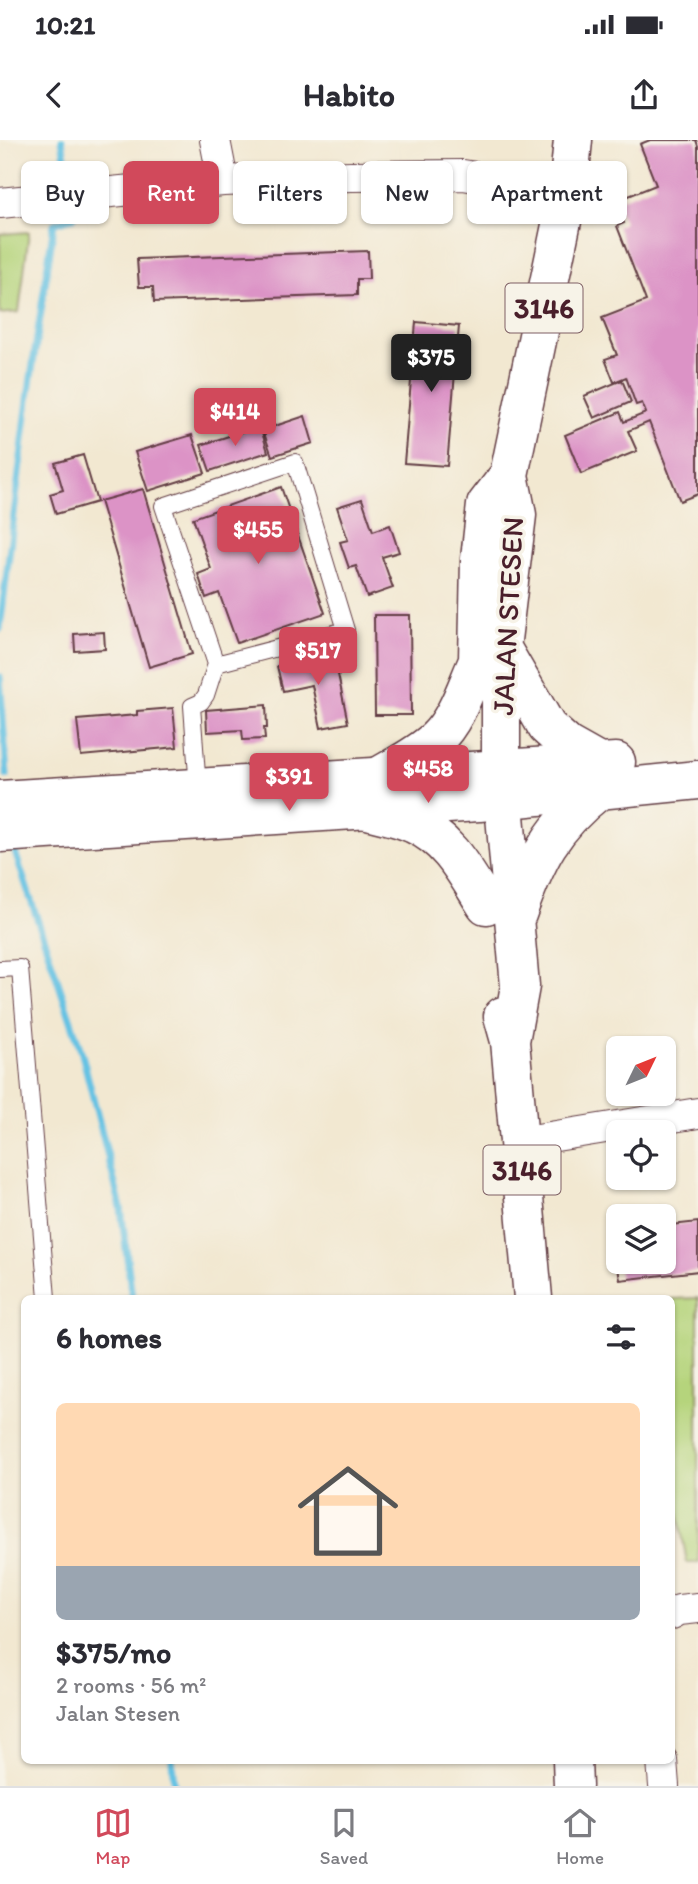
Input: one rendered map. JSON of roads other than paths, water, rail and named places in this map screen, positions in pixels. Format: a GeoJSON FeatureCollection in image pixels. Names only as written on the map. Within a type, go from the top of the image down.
{"type":"FeatureCollection","features":[{"type":"Feature","properties":{"kind":"main road","name":"JALAN STESEN"},"geometry":{"type":"LineString","coordinates":[[571,161],[573,140]]}},
{"type":"Feature","properties":{"kind":"main road","name":"JALAN STESEN"},"geometry":{"type":"LineString","coordinates":[[490,786],[489,654],[517,515],[509,475],[561,224]]}},
{"type":"Feature","properties":{"kind":"main road"},"geometry":{"type":"LineString","coordinates":[[371,794],[437,738],[489,654],[547,727],[599,776],[698,780]]}},
{"type":"Feature","properties":{"kind":"main road"},"geometry":{"type":"LineString","coordinates":[[0,833],[371,794],[599,776],[698,756]]}},
{"type":"Feature","properties":{"kind":"main road"},"geometry":{"type":"LineString","coordinates":[[0,800],[198,789],[371,794],[435,836],[451,850],[500,914],[533,869],[549,840],[599,776]]}},
{"type":"Feature","properties":{"kind":"main road","name":"3146"},"geometry":{"type":"LineString","coordinates":[[490,786],[500,914],[520,986],[510,1041],[533,1295]]}},
{"type":"Feature","properties":{"kind":"main road"},"geometry":{"type":"LineString","coordinates":[[572,1764],[573,1786]]}},
{"type":"Feature","properties":{"kind":"street"},"geometry":{"type":"LineString","coordinates":[[215,140],[223,181]]}},
{"type":"Feature","properties":{"kind":"street"},"geometry":{"type":"LineString","coordinates":[[0,203],[223,181],[351,176],[467,176]]}},
{"type":"Feature","properties":{"kind":"street"},"geometry":{"type":"LineString","coordinates":[[519,1142],[698,1113]]}},
{"type":"Feature","properties":{"kind":"street"},"geometry":{"type":"LineString","coordinates":[[675,1612],[698,1608]]}},
{"type":"Feature","properties":{"kind":"street"},"geometry":{"type":"LineString","coordinates":[[662,1764],[664,1786]]}},
{"type":"Feature","properties":{"kind":"lane"},"geometry":{"type":"LineString","coordinates":[[198,789],[192,706],[201,702],[206,695],[216,664],[163,506],[295,462],[346,630],[216,664]]}},
{"type":"Feature","properties":{"kind":"lane"},"geometry":{"type":"LineString","coordinates":[[0,968],[20,968],[47,1295]]}},
{"type":"Feature","properties":{"kind":"waterway"},"geometry":{"type":"LineString","coordinates":[[62,140],[66,161]]}},
{"type":"Feature","properties":{"kind":"waterway"},"geometry":{"type":"LineString","coordinates":[[0,629],[29,391],[54,224]]}},
{"type":"Feature","properties":{"kind":"waterway"},"geometry":{"type":"LineString","coordinates":[[0,677],[7,775]]}},
{"type":"Feature","properties":{"kind":"waterway"},"geometry":{"type":"LineString","coordinates":[[15,852],[82,1054],[121,1208],[132,1295]]}},
{"type":"Feature","properties":{"kind":"waterway"},"geometry":{"type":"LineString","coordinates":[[172,1764],[174,1786]]}}]}
